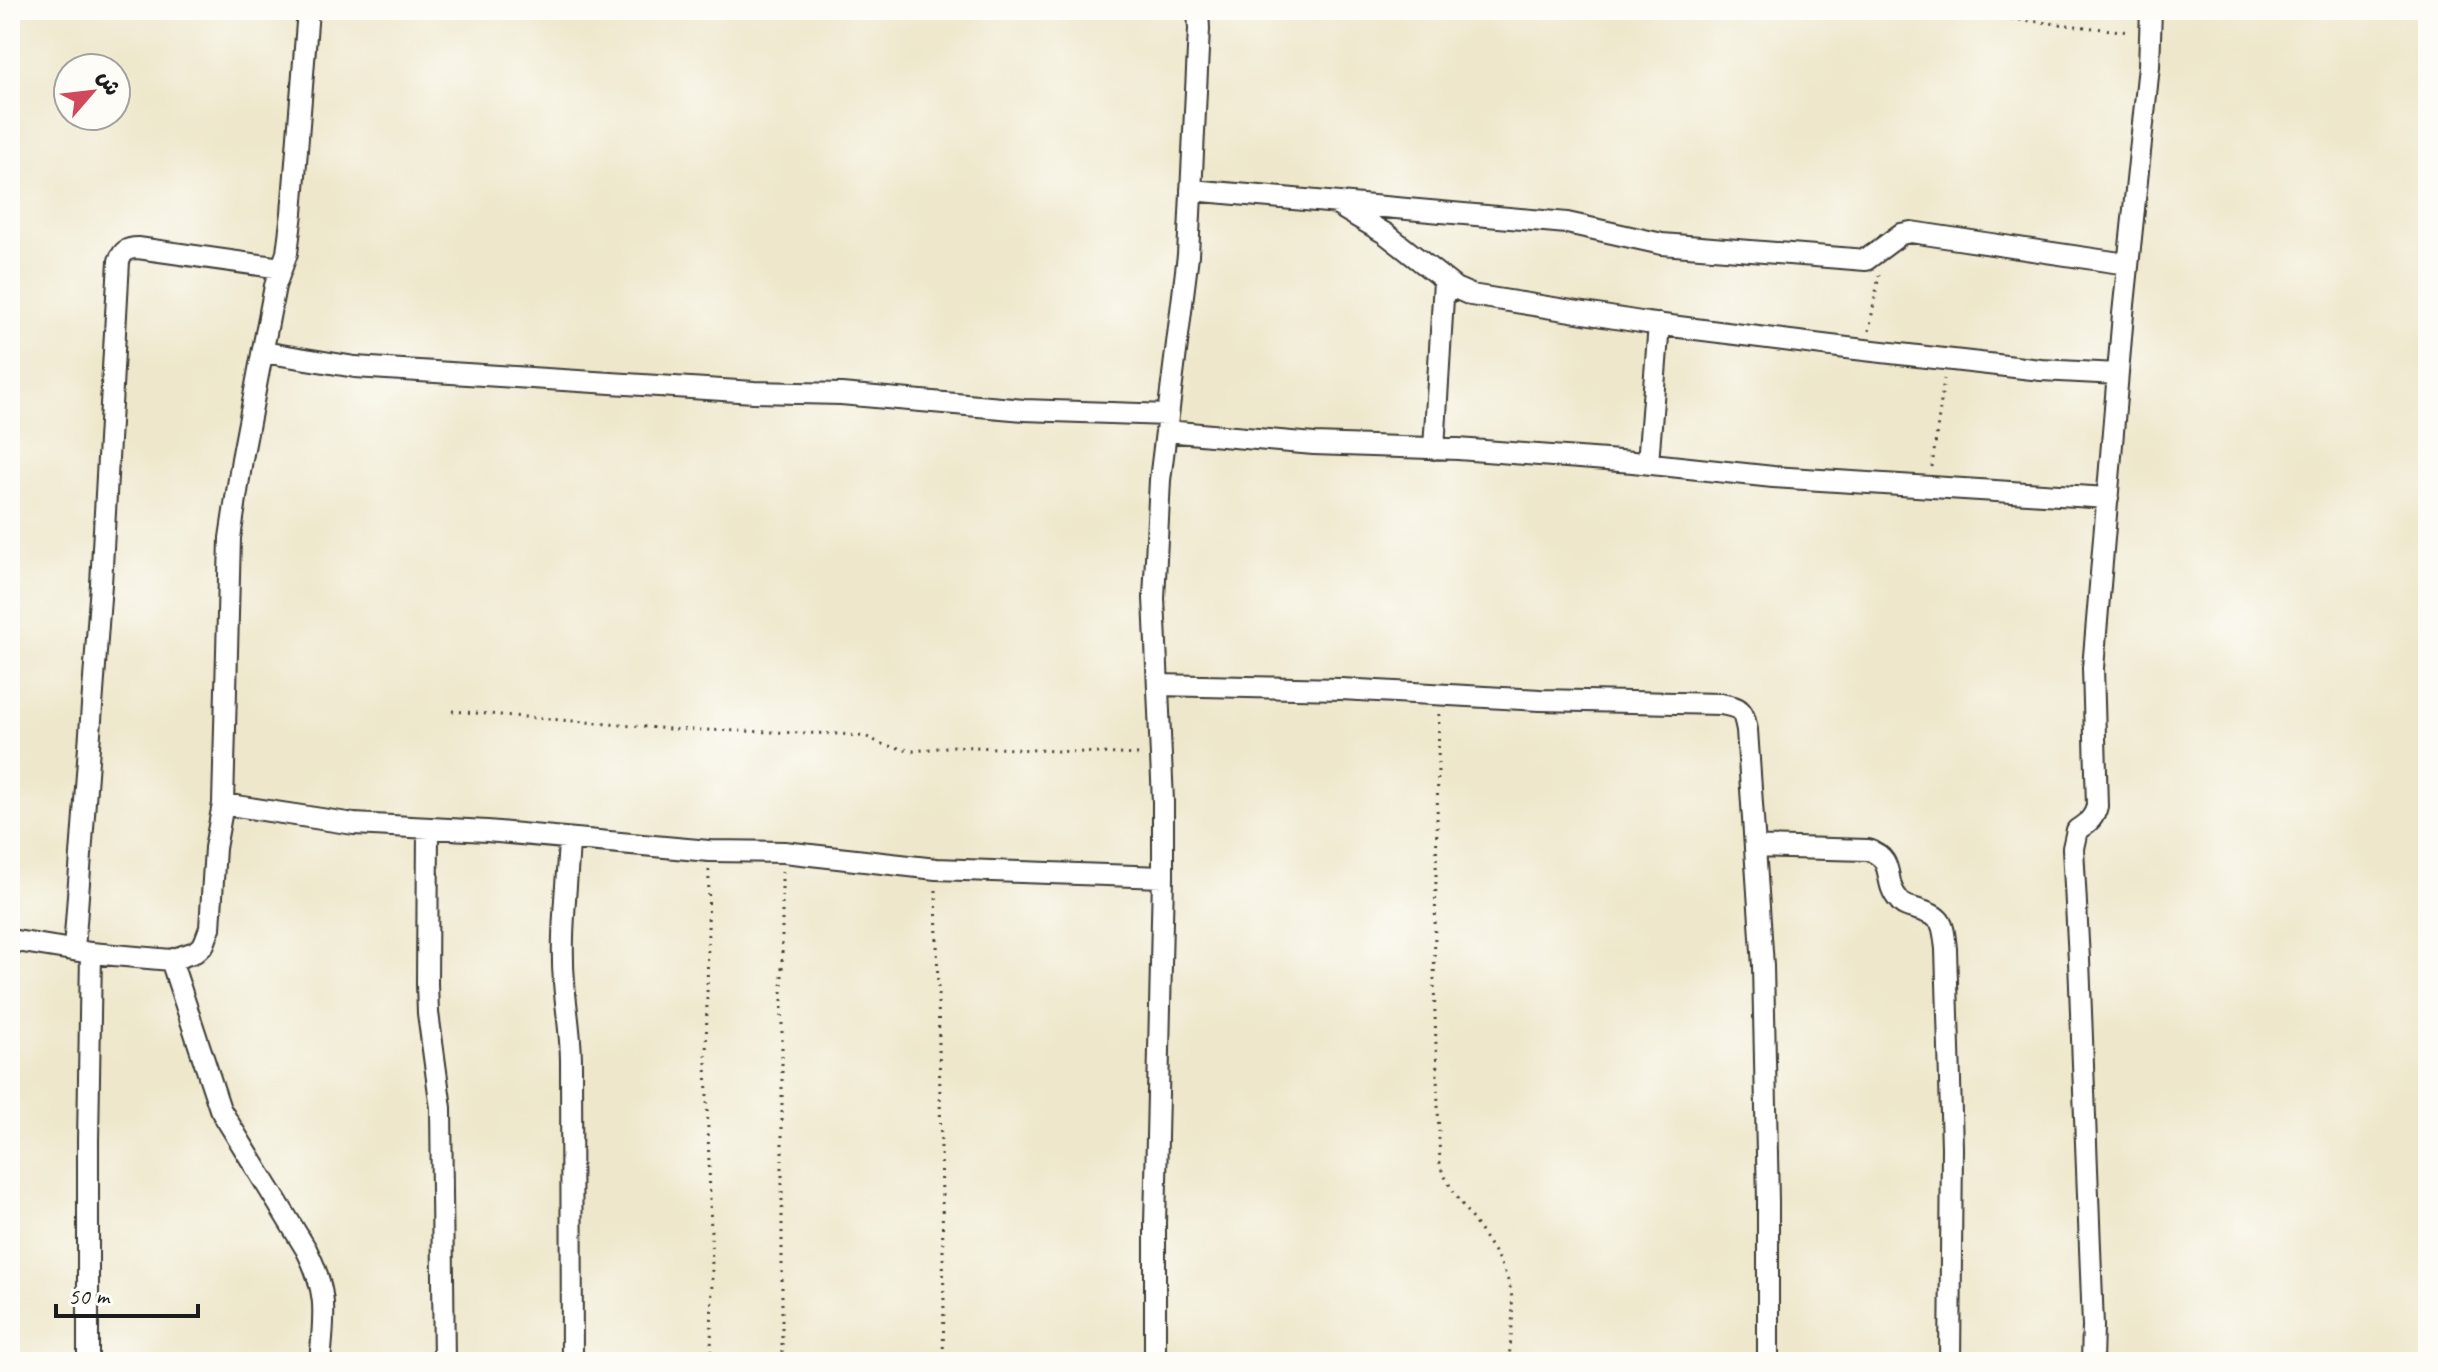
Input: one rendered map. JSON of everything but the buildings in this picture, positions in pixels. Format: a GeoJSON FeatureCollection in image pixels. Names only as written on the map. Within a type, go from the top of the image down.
{"type":"FeatureCollection","features":[{"type":"Feature","properties":{"kind":"street"},"geometry":{"type":"LineString","coordinates":[[10,940],[83,952],[171,960],[195,952],[204,944],[210,928],[215,848],[223,804],[230,538],[237,485],[275,286],[287,253],[308,10]]}},
{"type":"Feature","properties":{"kind":"street"},"geometry":{"type":"LineString","coordinates":[[1155,1362],[1163,877],[1155,572],[1160,480],[1188,255],[1198,10]]}},
{"type":"Feature","properties":{"kind":"street"},"geometry":{"type":"LineString","coordinates":[[2092,1362],[2073,848],[2077,830],[2091,820],[2097,806],[2093,668],[2151,10]]}},
{"type":"Feature","properties":{"kind":"street"},"geometry":{"type":"LineString","coordinates":[[1191,190],[1567,223],[1677,245],[1866,260],[1901,234],[1911,232],[2127,264]]}},
{"type":"Feature","properties":{"kind":"street"},"geometry":{"type":"LineString","coordinates":[[1332,202],[1386,234],[1444,281],[1471,295],[1659,324],[1947,360],[2118,374]]}},
{"type":"Feature","properties":{"kind":"street"},"geometry":{"type":"LineString","coordinates":[[88,1362],[88,1156],[83,952],[119,261],[128,248],[138,248],[281,268]]}},
{"type":"Feature","properties":{"kind":"street"},"geometry":{"type":"LineString","coordinates":[[1434,449],[1444,281]]}},
{"type":"Feature","properties":{"kind":"street"},"geometry":{"type":"LineString","coordinates":[[1648,463],[1659,324]]}},
{"type":"Feature","properties":{"kind":"street"},"geometry":{"type":"LineString","coordinates":[[263,352],[355,367],[754,392],[841,394],[1024,410],[1167,423],[1314,444],[1648,463],[1773,477],[2108,498]]}},
{"type":"Feature","properties":{"kind":"street"},"geometry":{"type":"LineString","coordinates":[[1158,685],[1721,704],[1738,708],[1744,715],[1747,730],[1763,966],[1768,1362]]}},
{"type":"Feature","properties":{"kind":"street"},"geometry":{"type":"LineString","coordinates":[[223,804],[354,824],[487,831],[709,851],[784,852],[936,869],[1163,877]]}},
{"type":"Feature","properties":{"kind":"street"},"geometry":{"type":"LineString","coordinates":[[428,829],[427,983],[441,1108],[444,1362]]}},
{"type":"Feature","properties":{"kind":"street"},"geometry":{"type":"LineString","coordinates":[[569,840],[563,948],[571,1047],[572,1362]]}},
{"type":"Feature","properties":{"kind":"street"},"geometry":{"type":"LineString","coordinates":[[1755,847],[1868,850],[1879,853],[1885,860],[1893,893],[1900,902],[1935,915],[1941,921],[1946,949],[1952,1147],[1950,1362]]}},
{"type":"Feature","properties":{"kind":"street"},"geometry":{"type":"LineString","coordinates":[[171,960],[220,1109],[318,1271],[324,1297],[320,1362]]}},
{"type":"Feature","properties":{"kind":"path"},"geometry":{"type":"LineString","coordinates":[[1932,10],[2150,34]]}},
{"type":"Feature","properties":{"kind":"path"},"geometry":{"type":"LineString","coordinates":[[1866,350],[1884,248]]}},
{"type":"Feature","properties":{"kind":"path"},"geometry":{"type":"LineString","coordinates":[[1929,487],[1947,360]]}},
{"type":"Feature","properties":{"kind":"path"},"geometry":{"type":"LineString","coordinates":[[1439,694],[1434,984],[1440,1166],[1508,1278],[1512,1295],[1509,1362]]}},
{"type":"Feature","properties":{"kind":"path"},"geometry":{"type":"LineString","coordinates":[[452,711],[670,729],[841,734],[867,737],[884,745],[914,751],[954,746],[1160,756]]}},
{"type":"Feature","properties":{"kind":"path"},"geometry":{"type":"LineString","coordinates":[[709,851],[706,1062],[710,1124],[711,1362]]}},
{"type":"Feature","properties":{"kind":"path"},"geometry":{"type":"LineString","coordinates":[[782,1362],[784,852]]}},
{"type":"Feature","properties":{"kind":"path"},"geometry":{"type":"LineString","coordinates":[[936,869],[943,1362]]}}]}
